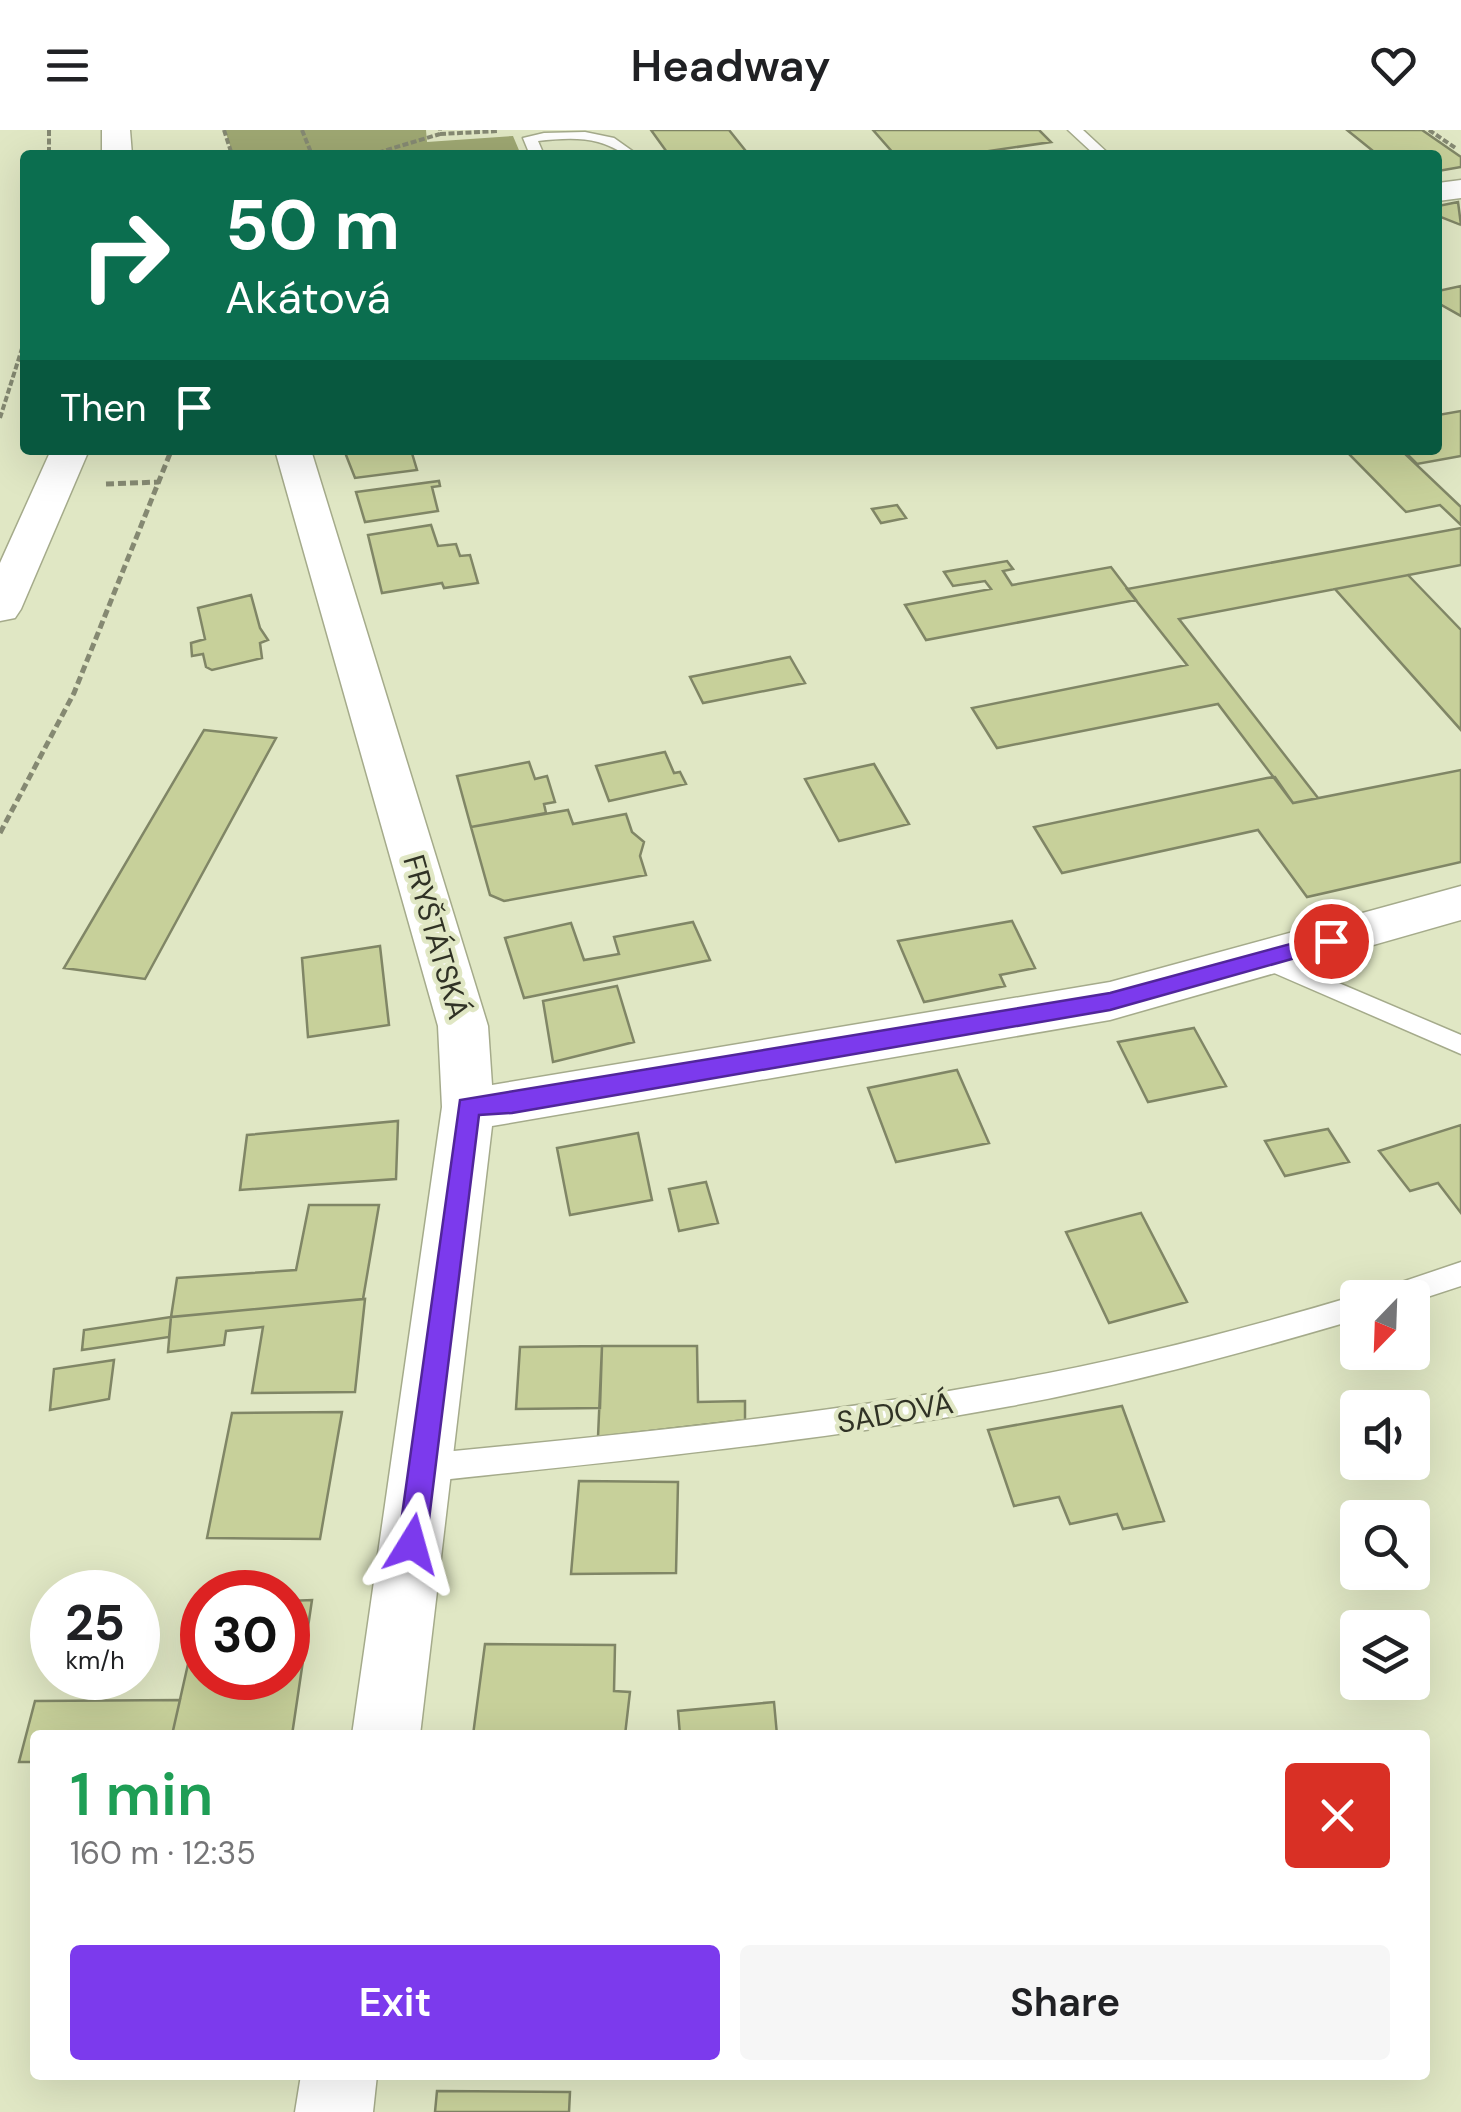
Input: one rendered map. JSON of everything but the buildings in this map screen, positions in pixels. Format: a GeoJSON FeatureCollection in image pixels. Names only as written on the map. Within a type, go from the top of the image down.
{"type":"FeatureCollection","features":[{"type":"Feature","properties":{"kind":"main road"},"geometry":{"type":"LineString","coordinates":[[0,609],[68,455]]}},
{"type":"Feature","properties":{"kind":"street","name":"FRYŠTÁTSKÁ"},"geometry":{"type":"LineString","coordinates":[[294,455],[463,1026],[468,1107],[387,1730]]}},
{"type":"Feature","properties":{"kind":"street"},"geometry":{"type":"LineString","coordinates":[[468,1107],[512,1104],[1110,1002],[1461,903]]}},
{"type":"Feature","properties":{"kind":"street"},"geometry":{"type":"LineString","coordinates":[[334,2112],[338,2080]]}},
{"type":"Feature","properties":{"kind":"lane"},"geometry":{"type":"LineString","coordinates":[[1075,130],[1097,150]]}},
{"type":"Feature","properties":{"kind":"lane"},"geometry":{"type":"LineString","coordinates":[[535,150],[530,138],[591,132],[621,142],[627,150]]}},
{"type":"Feature","properties":{"kind":"lane"},"geometry":{"type":"LineString","coordinates":[[1266,960],[1461,1045]]}},
{"type":"Feature","properties":{"kind":"lane"},"geometry":{"type":"LineString","coordinates":[[1430,1284],[1461,1274]]}},
{"type":"Feature","properties":{"kind":"lane","name":"SADOVÁ"},"geometry":{"type":"LineString","coordinates":[[423,1468],[860,1421],[1131,1370],[1340,1312]]}},
{"type":"Feature","properties":{"kind":"path"},"geometry":{"type":"LineString","coordinates":[[1429,130],[1461,152]]}},
{"type":"Feature","properties":{"kind":"path"},"geometry":{"type":"LineString","coordinates":[[385,150],[440,132],[500,131]]}},
{"type":"Feature","properties":{"kind":"path"},"geometry":{"type":"LineString","coordinates":[[0,418],[20,355]]}},
{"type":"Feature","properties":{"kind":"path"},"geometry":{"type":"LineString","coordinates":[[0,833],[74,693],[169,455]]}},
{"type":"Feature","properties":{"kind":"green space"},"geometry":{"type":"Polygon","coordinates":[[[225,130],[426,130],[427,142],[513,136],[519,150],[231,150],[225,130]]]}},
{"type":"Feature","properties":{"kind":"route"},"geometry":{"type":"LineString","coordinates":[[412,1544],[468,1107],[512,1104],[1110,1002],[1331,941]]}}]}
